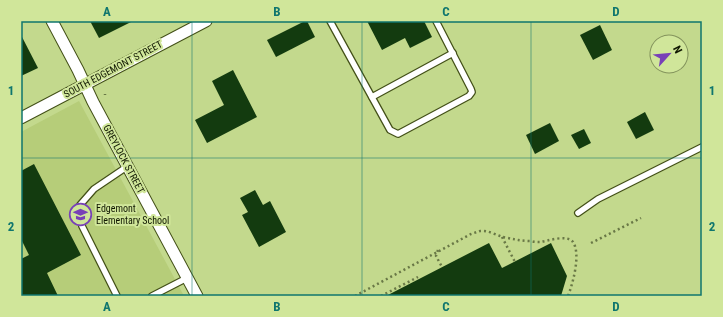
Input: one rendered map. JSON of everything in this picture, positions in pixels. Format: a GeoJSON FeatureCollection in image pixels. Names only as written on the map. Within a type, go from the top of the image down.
{"type":"FeatureCollection","features":[{"type":"Feature","properties":{"kind":"street","name":"GREYLOCK STREET"},"geometry":{"type":"LineString","coordinates":[[52,21],[93,102],[197,296]]}},
{"type":"Feature","properties":{"kind":"street","name":"SOUTH EDGEMONT STREET"},"geometry":{"type":"LineString","coordinates":[[21,118],[206,21]]}},
{"type":"Feature","properties":{"kind":"lane"},"geometry":{"type":"LineString","coordinates":[[330,21],[390,130],[398,134],[469,96],[472,92],[436,21]]}},
{"type":"Feature","properties":{"kind":"lane"},"geometry":{"type":"LineString","coordinates":[[372,97],[453,54]]}},
{"type":"Feature","properties":{"kind":"lane"},"geometry":{"type":"LineString","coordinates":[[578,213],[598,199],[702,147]]}},
{"type":"Feature","properties":{"kind":"lane"},"geometry":{"type":"LineString","coordinates":[[117,296],[82,226],[80,205],[94,189],[128,166]]}},
{"type":"Feature","properties":{"kind":"lane"},"geometry":{"type":"LineString","coordinates":[[152,296],[187,278]]}},
{"type":"Feature","properties":{"kind":"path"},"geometry":{"type":"LineString","coordinates":[[591,243],[641,218]]}},
{"type":"Feature","properties":{"kind":"path"},"geometry":{"type":"LineString","coordinates":[[355,296],[479,231],[520,241],[540,242],[562,238],[570,239],[575,247],[576,261],[573,282],[568,296]]}},
{"type":"Feature","properties":{"kind":"path"},"geometry":{"type":"LineString","coordinates":[[502,236],[515,262]]}},
{"type":"Feature","properties":{"kind":"path"},"geometry":{"type":"LineString","coordinates":[[437,252],[436,256],[442,268]]}},
{"type":"Feature","properties":{"kind":"path"},"geometry":{"type":"LineString","coordinates":[[381,296],[418,277]]}},
{"type":"Feature","properties":{"kind":"shaded area","name":"Edgemont Elementary School"},"geometry":{"type":"Polygon","coordinates":[[[79,101],[184,296],[21,296],[21,132],[79,101]]]}},
{"type":"Feature","properties":{"kind":"building"},"geometry":{"type":"Polygon","coordinates":[[[90,21],[133,21],[99,38],[90,21]]]}},
{"type":"Feature","properties":{"kind":"building"},"geometry":{"type":"Polygon","coordinates":[[[307,21],[315,37],[276,57],[267,40],[307,21]]]}},
{"type":"Feature","properties":{"kind":"building"},"geometry":{"type":"Polygon","coordinates":[[[367,21],[424,21],[432,37],[410,48],[405,38],[382,50],[367,21]]]}},
{"type":"Feature","properties":{"kind":"building"},"geometry":{"type":"Polygon","coordinates":[[[600,25],[612,50],[593,60],[580,35],[600,25]]]}},
{"type":"Feature","properties":{"kind":"building"},"geometry":{"type":"Polygon","coordinates":[[[21,35],[38,68],[21,76],[21,35]]]}},
{"type":"Feature","properties":{"kind":"building"},"geometry":{"type":"Polygon","coordinates":[[[233,70],[257,117],[207,143],[195,120],[224,105],[212,81],[233,70]]]}},
{"type":"Feature","properties":{"kind":"building"},"geometry":{"type":"Polygon","coordinates":[[[645,112],[654,130],[636,139],[627,122],[645,112]]]}},
{"type":"Feature","properties":{"kind":"building"},"geometry":{"type":"Polygon","coordinates":[[[550,123],[559,141],[535,154],[526,135],[550,123]]]}},
{"type":"Feature","properties":{"kind":"building"},"geometry":{"type":"Polygon","coordinates":[[[584,129],[591,143],[579,149],[571,135],[584,129]]]}},
{"type":"Feature","properties":{"kind":"building"},"geometry":{"type":"Polygon","coordinates":[[[34,164],[81,255],[47,273],[58,296],[21,296],[21,259],[29,255],[21,239],[21,171],[34,164]]]}},
{"type":"Feature","properties":{"kind":"building"},"geometry":{"type":"Polygon","coordinates":[[[255,190],[263,205],[270,201],[286,232],[259,247],[242,215],[248,212],[240,198],[255,190]]]}},
{"type":"Feature","properties":{"kind":"building"},"geometry":{"type":"Polygon","coordinates":[[[489,243],[502,268],[551,243],[567,276],[561,296],[386,296],[489,243]]]}},
{"type":"Feature","properties":{"kind":"place","name":"Edgemont Elementary School"},"geometry":{"type":"Point","coordinates":[81,214]}}]}
